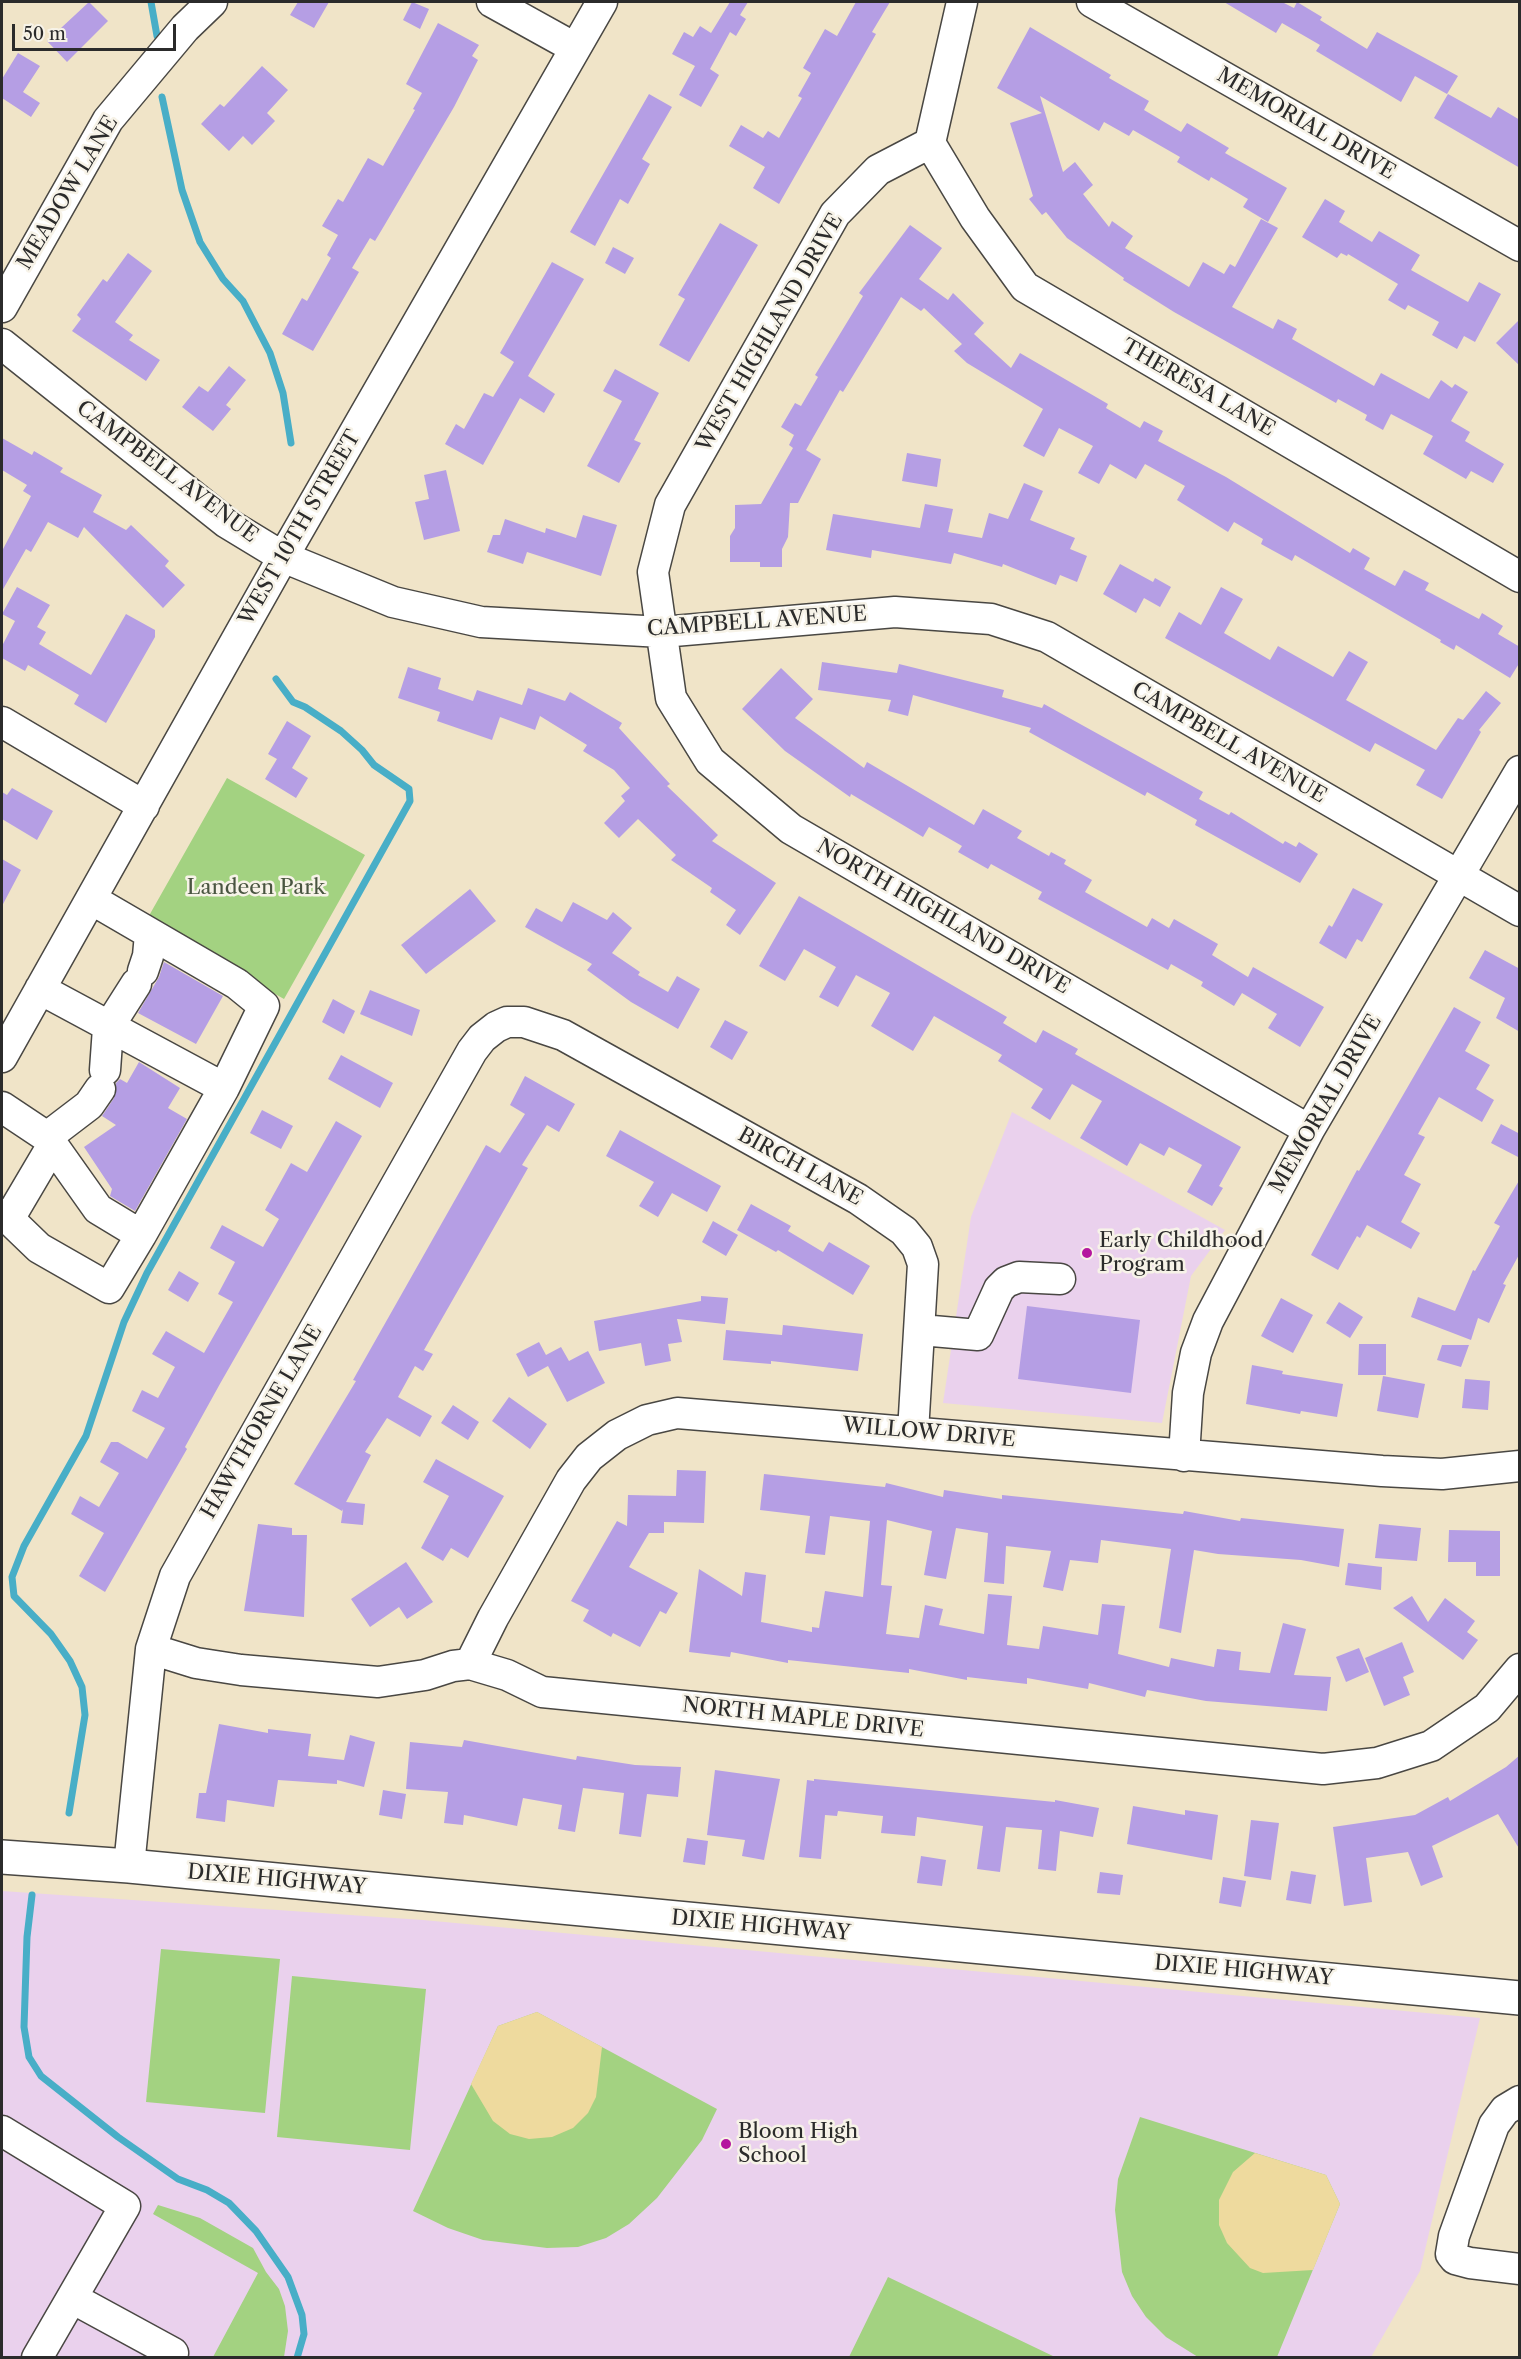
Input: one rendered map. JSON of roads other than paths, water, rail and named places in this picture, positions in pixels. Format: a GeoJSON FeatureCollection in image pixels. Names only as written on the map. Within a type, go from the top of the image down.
{"type":"FeatureCollection","features":[{"type":"Feature","properties":{"kind":"main road","name":"DIXIE HIGHWAY"},"geometry":{"type":"LineString","coordinates":[[2,1857],[129,1866],[1520,1998]]}},
{"type":"Feature","properties":{"kind":"street","name":"MEADOW LANE"},"geometry":{"type":"LineString","coordinates":[[2,307],[108,120],[185,28],[212,2]]}},
{"type":"Feature","properties":{"kind":"street"},"geometry":{"type":"LineString","coordinates":[[492,2],[575,48]]}},
{"type":"Feature","properties":{"kind":"street","name":"WEST 10TH STREET"},"geometry":{"type":"LineString","coordinates":[[2,1057],[283,557],[602,2]]}},
{"type":"Feature","properties":{"kind":"street"},"geometry":{"type":"LineString","coordinates":[[930,143],[962,2]]}},
{"type":"Feature","properties":{"kind":"street","name":"MEMORIAL DRIVE"},"geometry":{"type":"LineString","coordinates":[[1092,2],[1520,246]]}},
{"type":"Feature","properties":{"kind":"street","name":"THERESA LANE"},"geometry":{"type":"LineString","coordinates":[[930,143],[975,218],[1025,287],[1520,577]]}},
{"type":"Feature","properties":{"kind":"street","name":"WEST HIGHLAND DRIVE"},"geometry":{"type":"LineString","coordinates":[[662,632],[653,572],[670,505],[836,214],[878,170],[930,143]]}},
{"type":"Feature","properties":{"kind":"street","name":"CAMPBELL AVENUE"},"geometry":{"type":"LineString","coordinates":[[2,344],[227,523],[283,557],[393,602],[481,622],[662,632],[895,612],[991,619],[1047,637],[1520,911]]}},
{"type":"Feature","properties":{"kind":"street","name":"NORTH HIGHLAND DRIVE"},"geometry":{"type":"LineString","coordinates":[[662,632],[671,698],[710,761],[791,829],[1309,1130]]}},
{"type":"Feature","properties":{"kind":"street"},"geometry":{"type":"LineString","coordinates":[[2,722],[144,806]]}},
{"type":"Feature","properties":{"kind":"street","name":"MEMORIAL DRIVE"},"geometry":{"type":"LineString","coordinates":[[1184,1456],[1188,1394],[1196,1353],[1208,1321],[1309,1130],[1520,771]]}},
{"type":"Feature","properties":{"kind":"street"},"geometry":{"type":"LineString","coordinates":[[91,899],[237,984],[264,1006],[224,1088],[109,1288],[39,1248],[5,1216],[50,1142],[89,1105],[103,1080],[108,1028],[139,977],[148,956],[150,934]]}},
{"type":"Feature","properties":{"kind":"street"},"geometry":{"type":"LineString","coordinates":[[40,989],[108,1028],[224,1088]]}},
{"type":"Feature","properties":{"kind":"street","name":"BIRCH LANE"},"geometry":{"type":"LineString","coordinates":[[507,1022],[524,1022],[563,1035],[886,1217],[917,1247],[923,1264],[921,1330],[913,1432]]}},
{"type":"Feature","properties":{"kind":"street","name":"HAWTHORNE LANE"},"geometry":{"type":"LineString","coordinates":[[129,1866],[151,1650],[175,1576],[472,1051],[482,1038],[507,1022]]}},
{"type":"Feature","properties":{"kind":"street"},"geometry":{"type":"LineString","coordinates":[[2,1107],[50,1142],[98,1209],[141,1235]]}},
{"type":"Feature","properties":{"kind":"street"},"geometry":{"type":"LineString","coordinates":[[921,1330],[978,1335],[999,1289],[1006,1282],[1019,1277],[1059,1279]]}},
{"type":"Feature","properties":{"kind":"street","name":"WILLOW DRIVE"},"geometry":{"type":"LineString","coordinates":[[470,1664],[571,1480],[589,1457],[617,1435],[647,1420],[677,1413],[1184,1456],[1443,1474],[1520,1466]]}},
{"type":"Feature","properties":{"kind":"street","name":"NORTH MAPLE DRIVE"},"geometry":{"type":"LineString","coordinates":[[151,1650],[196,1663],[241,1670],[378,1682],[425,1675],[453,1666],[470,1664],[507,1674],[542,1692],[1323,1769],[1377,1763],[1431,1746],[1487,1708],[1520,1669]]}},
{"type":"Feature","properties":{"kind":"street"},"geometry":{"type":"LineString","coordinates":[[1520,2101],[1505,2110],[1494,2125],[1454,2236],[1451,2254],[1455,2259],[1470,2263],[1520,2269]]}},
{"type":"Feature","properties":{"kind":"street"},"geometry":{"type":"LineString","coordinates":[[2,2131],[125,2206],[37,2358]]}},
{"type":"Feature","properties":{"kind":"street"},"geometry":{"type":"LineString","coordinates":[[72,2298],[173,2353],[170,2358]]}},
{"type":"Feature","properties":{"kind":"waterway"},"geometry":{"type":"LineString","coordinates":[[151,2],[157,36]]}},
{"type":"Feature","properties":{"kind":"waterway"},"geometry":{"type":"LineString","coordinates":[[162,97],[182,190],[200,242],[223,279],[243,301],[270,353],[283,393],[291,443]]}},
{"type":"Feature","properties":{"kind":"waterway"},"geometry":{"type":"LineString","coordinates":[[69,1813],[85,1715],[82,1687],[70,1661],[51,1634],[14,1596],[12,1577],[24,1546],[86,1436],[124,1322],[147,1273],[410,801],[409,789],[374,765],[362,750],[341,731],[305,707],[293,702],[276,679]]}},
{"type":"Feature","properties":{"kind":"waterway"},"geometry":{"type":"LineString","coordinates":[[32,1895],[27,1937],[24,2027],[29,2057],[41,2076],[118,2137],[178,2179],[207,2190],[229,2203],[256,2231],[288,2277],[302,2315],[304,2334],[297,2358]]}},
{"type":"Feature","properties":{"kind":"place","name":"Early Childhood Program"},"geometry":{"type":"Point","coordinates":[1087,1253]}},
{"type":"Feature","properties":{"kind":"place","name":"Bloom High School"},"geometry":{"type":"Point","coordinates":[726,2144]}},
{"type":"Feature","properties":{"kind":"park label","name":"Landeen Park"},"geometry":{"type":"Point","coordinates":[256,888]}}]}
